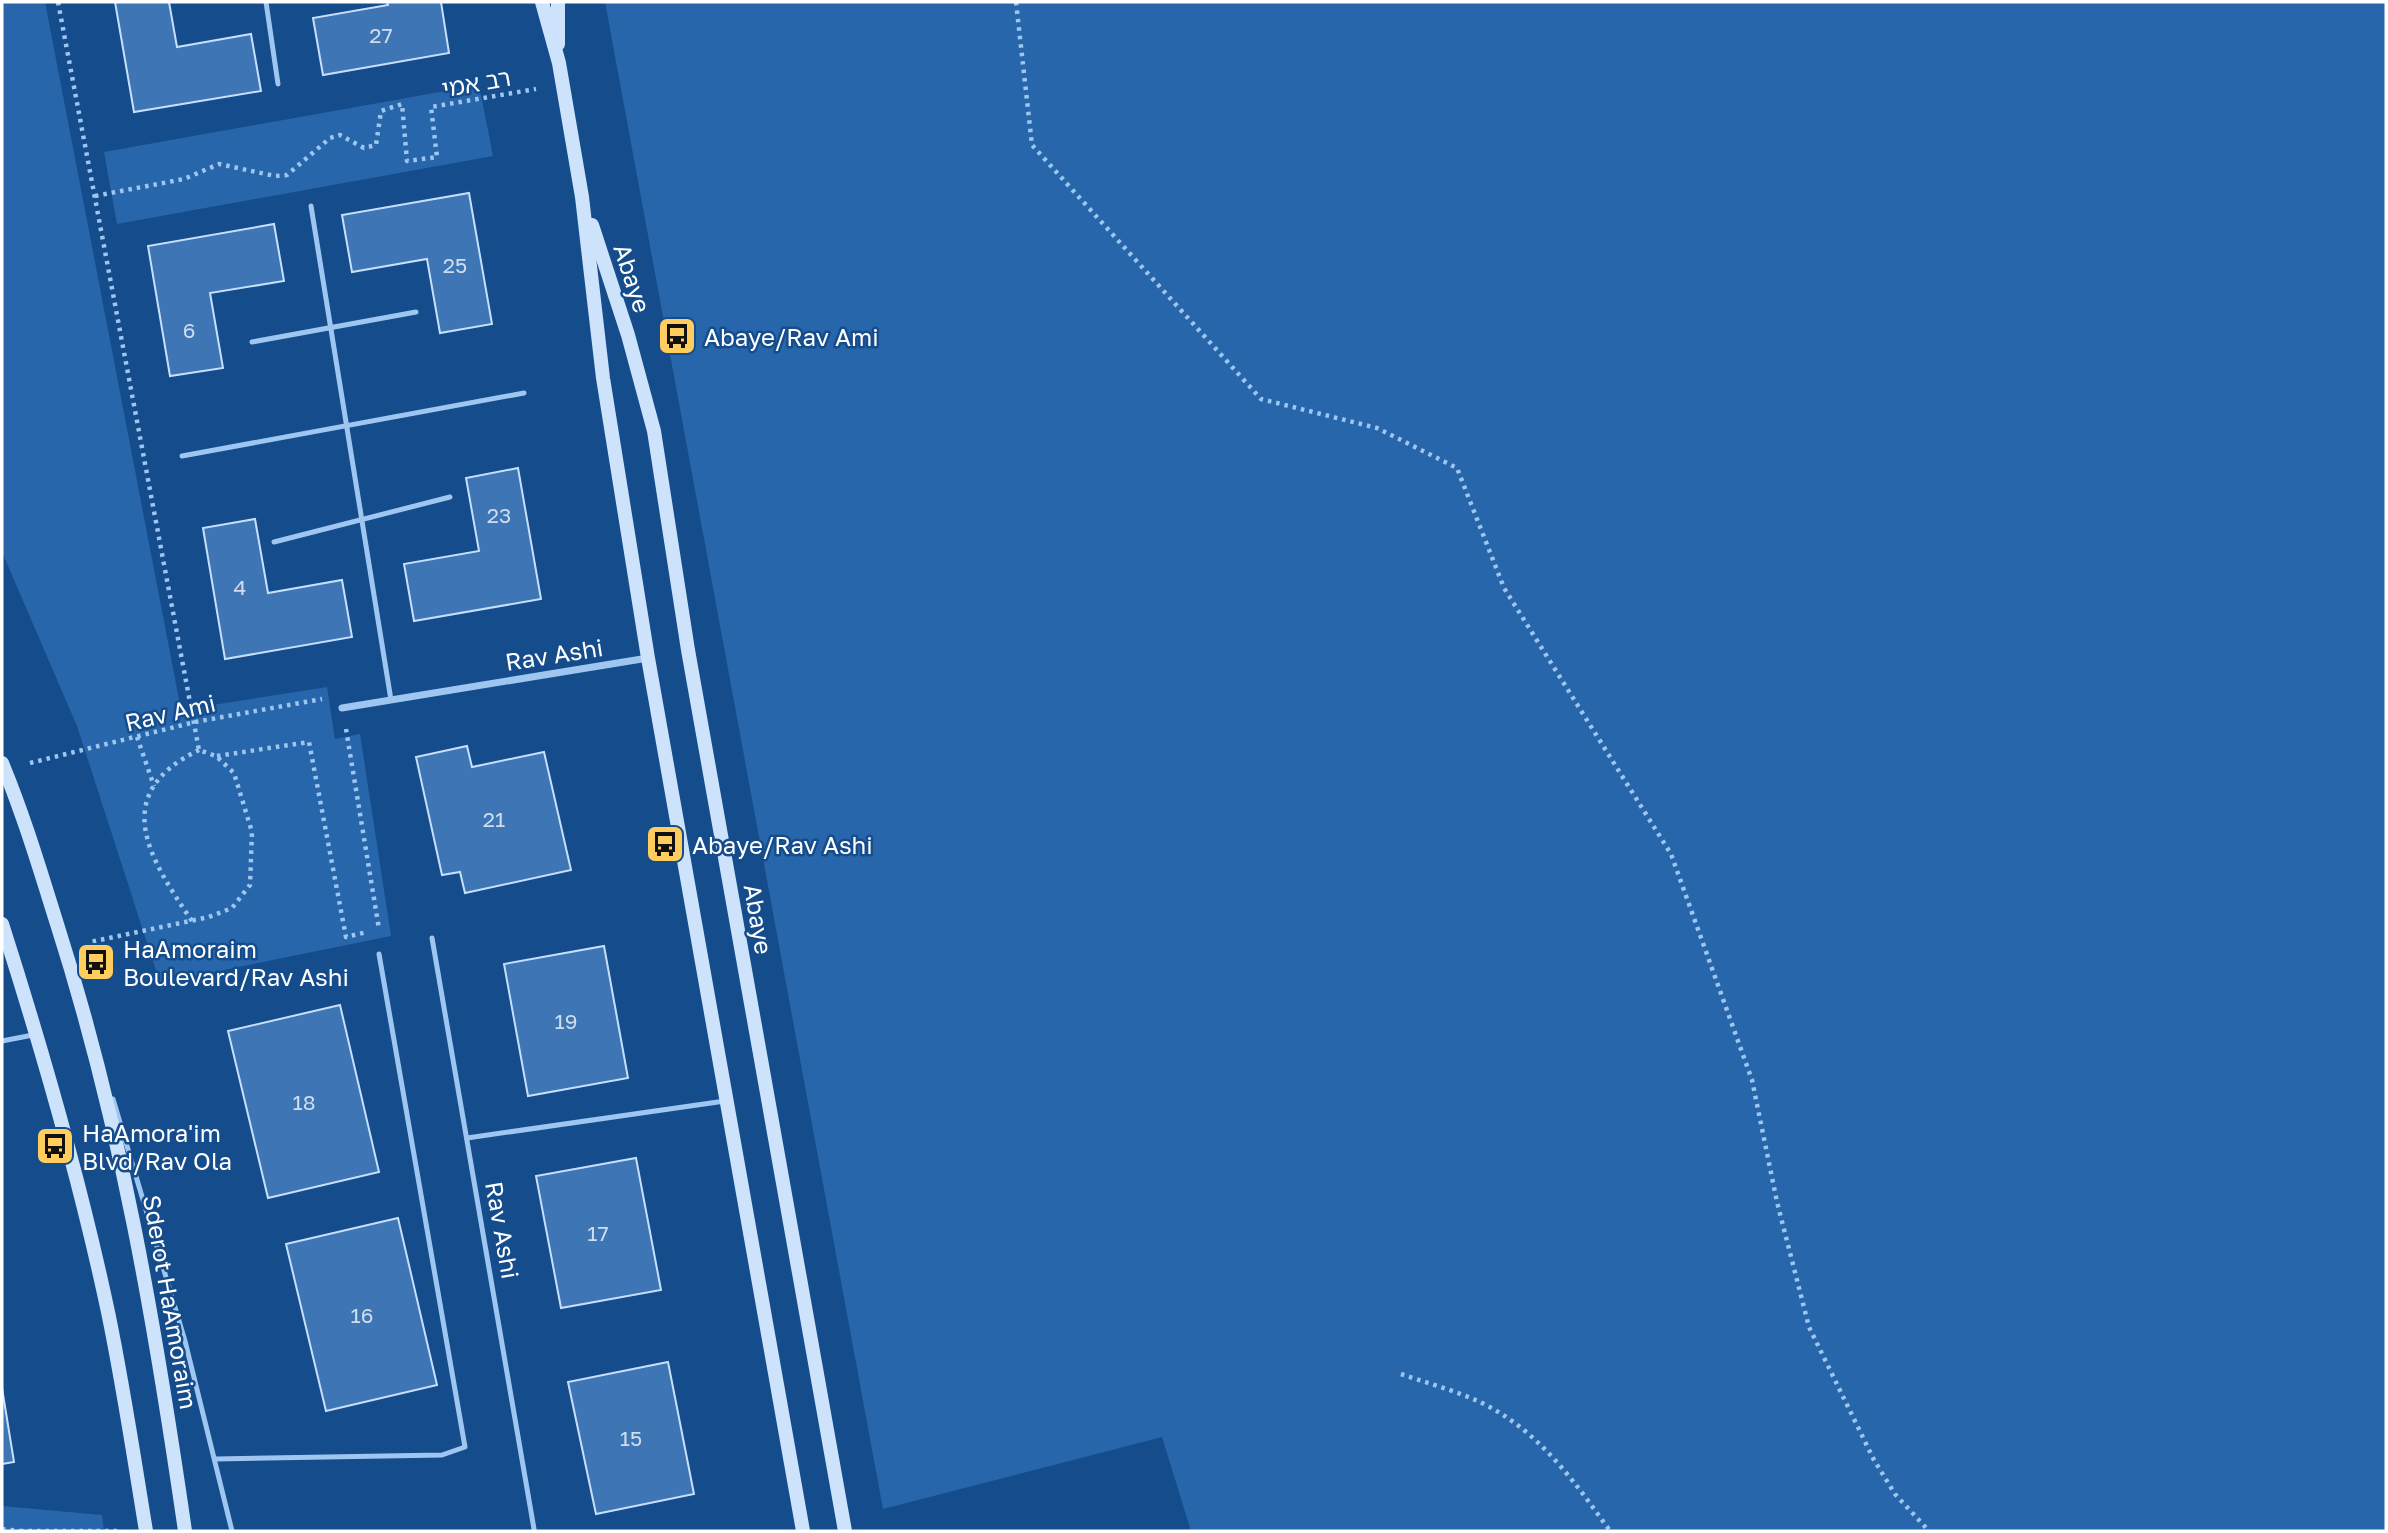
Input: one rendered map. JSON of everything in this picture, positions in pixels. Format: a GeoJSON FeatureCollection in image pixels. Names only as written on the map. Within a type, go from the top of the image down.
{"type":"FeatureCollection","features":[{"type":"Feature","properties":{"kind":"street","name":"Abaye"},"geometry":{"type":"LineString","coordinates":[[542,2],[563,84],[582,197],[603,378],[648,658],[803,1531]]}},
{"type":"Feature","properties":{"kind":"street","name":"Abaye"},"geometry":{"type":"LineString","coordinates":[[558,2],[559,63]]}},
{"type":"Feature","properties":{"kind":"street","name":"Abaye"},"geometry":{"type":"LineString","coordinates":[[582,197],[628,335],[654,431],[688,650],[845,1531]]}},
{"type":"Feature","properties":{"kind":"street","name":"Rav Ashi"},"geometry":{"type":"LineString","coordinates":[[342,708],[648,658]]}},
{"type":"Feature","properties":{"kind":"street","name":"Sderot HaAmoraim"},"geometry":{"type":"LineString","coordinates":[[3,767],[23,816],[105,1084],[137,1230],[162,1370],[184,1531]]}},
{"type":"Feature","properties":{"kind":"street"},"geometry":{"type":"LineString","coordinates":[[2,924],[37,1034],[86,1213],[108,1314],[146,1531]]}},
{"type":"Feature","properties":{"kind":"lane"},"geometry":{"type":"LineString","coordinates":[[266,2],[278,84]]}},
{"type":"Feature","properties":{"kind":"lane"},"geometry":{"type":"LineString","coordinates":[[311,206],[391,700]]}},
{"type":"Feature","properties":{"kind":"lane"},"geometry":{"type":"LineString","coordinates":[[252,342],[416,312]]}},
{"type":"Feature","properties":{"kind":"lane"},"geometry":{"type":"LineString","coordinates":[[182,456],[524,393]]}},
{"type":"Feature","properties":{"kind":"lane"},"geometry":{"type":"LineString","coordinates":[[274,542],[450,497]]}},
{"type":"Feature","properties":{"kind":"lane","name":"Rav Ashi"},"geometry":{"type":"LineString","coordinates":[[432,938],[534,1529]]}},
{"type":"Feature","properties":{"kind":"lane"},"geometry":{"type":"LineString","coordinates":[[216,1459],[442,1455],[465,1447],[379,954]]}},
{"type":"Feature","properties":{"kind":"lane"},"geometry":{"type":"LineString","coordinates":[[75,982],[156,1236],[216,1459],[232,1531]]}},
{"type":"Feature","properties":{"kind":"lane"},"geometry":{"type":"LineString","coordinates":[[2,1041],[37,1034]]}},
{"type":"Feature","properties":{"kind":"lane"},"geometry":{"type":"LineString","coordinates":[[467,1138],[728,1100]]}},
{"type":"Feature","properties":{"kind":"path"},"geometry":{"type":"LineString","coordinates":[[58,2],[199,750]]}},
{"type":"Feature","properties":{"kind":"path"},"geometry":{"type":"LineString","coordinates":[[1016,2],[1032,145],[1261,399],[1377,428],[1457,468],[1504,588],[1671,853],[1752,1080],[1777,1202],[1809,1327],[1874,1460],[1895,1494],[1929,1531]]}},
{"type":"Feature","properties":{"kind":"path","name":"רב אמי"},"geometry":{"type":"LineString","coordinates":[[95,196],[184,179],[219,164],[275,176],[287,175],[330,138],[340,135],[364,148],[376,145],[381,111],[402,104],[407,161],[437,157],[431,107],[563,84]]}},
{"type":"Feature","properties":{"kind":"path","name":"Rav Ami"},"geometry":{"type":"LineString","coordinates":[[3,767],[195,722],[324,699],[342,708]]}},
{"type":"Feature","properties":{"kind":"path"},"geometry":{"type":"LineString","coordinates":[[216,756],[309,742],[346,937],[381,929],[342,708]]}},
{"type":"Feature","properties":{"kind":"path"},"geometry":{"type":"LineString","coordinates":[[136,737],[154,786]]}},
{"type":"Feature","properties":{"kind":"path"},"geometry":{"type":"LineString","coordinates":[[65,947],[191,921],[232,908],[250,885],[253,832],[240,788],[234,773],[216,756],[199,750],[172,764],[146,798],[145,824],[149,849],[158,872],[191,921]]}},
{"type":"Feature","properties":{"kind":"path"},"geometry":{"type":"LineString","coordinates":[[1401,1374],[1482,1403],[1532,1435],[1569,1473],[1610,1531]]}},
{"type":"Feature","properties":{"kind":"path"},"geometry":{"type":"LineString","coordinates":[[2,1529],[146,1531]]}},
{"type":"Feature","properties":{"kind":"shaded area"},"geometry":{"type":"Polygon","coordinates":[[[2,2],[45,2],[181,710],[327,687],[335,739],[360,734],[391,936],[160,983],[77,726],[2,552],[2,2]]]}},
{"type":"Feature","properties":{"kind":"shaded area"},"geometry":{"type":"Polygon","coordinates":[[[605,2],[2386,2],[2386,1531],[1191,1531],[1162,1437],[883,1509],[605,2]]]}},
{"type":"Feature","properties":{"kind":"shaded area"},"geometry":{"type":"Polygon","coordinates":[[[479,85],[493,156],[117,224],[104,152],[479,85]]]}},
{"type":"Feature","properties":{"kind":"shaded area"},"geometry":{"type":"Polygon","coordinates":[[[2,1506],[102,1515],[104,1531],[2,1531],[2,1506]]]}},
{"type":"Feature","properties":{"kind":"building"},"geometry":{"type":"Polygon","coordinates":[[[115,2],[169,2],[177,47],[251,34],[261,91],[134,112],[115,2]]]}},
{"type":"Feature","properties":{"kind":"building"},"geometry":{"type":"Polygon","coordinates":[[[387,2],[441,2],[449,53],[323,75],[313,18],[388,5],[387,2]]]}},
{"type":"Feature","properties":{"kind":"building"},"geometry":{"type":"Polygon","coordinates":[[[469,193],[492,324],[440,333],[427,259],[352,272],[342,215],[469,193]]]}},
{"type":"Feature","properties":{"kind":"building"},"geometry":{"type":"Polygon","coordinates":[[[274,224],[284,281],[210,293],[223,368],[170,376],[148,246],[274,224]]]}},
{"type":"Feature","properties":{"kind":"building"},"geometry":{"type":"Polygon","coordinates":[[[518,468],[541,599],[414,621],[404,564],[479,551],[466,478],[518,468]]]}},
{"type":"Feature","properties":{"kind":"building"},"geometry":{"type":"Polygon","coordinates":[[[255,519],[268,593],[342,580],[352,637],[225,659],[203,528],[255,519]]]}},
{"type":"Feature","properties":{"kind":"building"},"geometry":{"type":"Polygon","coordinates":[[[467,746],[472,767],[544,752],[571,870],[465,893],[460,872],[442,875],[416,757],[467,746]]]}},
{"type":"Feature","properties":{"kind":"building"},"geometry":{"type":"Polygon","coordinates":[[[604,946],[628,1078],[528,1096],[504,964],[604,946]]]}},
{"type":"Feature","properties":{"kind":"building"},"geometry":{"type":"Polygon","coordinates":[[[340,1005],[379,1172],[268,1198],[228,1031],[340,1005]]]}},
{"type":"Feature","properties":{"kind":"building"},"geometry":{"type":"Polygon","coordinates":[[[636,1158],[661,1290],[561,1308],[536,1176],[636,1158]]]}},
{"type":"Feature","properties":{"kind":"building"},"geometry":{"type":"Polygon","coordinates":[[[398,1218],[437,1385],[326,1411],[286,1244],[398,1218]]]}},
{"type":"Feature","properties":{"kind":"building"},"geometry":{"type":"Polygon","coordinates":[[[668,1362],[694,1494],[596,1514],[568,1382],[668,1362]]]}},
{"type":"Feature","properties":{"kind":"building"},"geometry":{"type":"Polygon","coordinates":[[[2,1388],[14,1462],[2,1464],[2,1388]]]}},
{"type":"Feature","properties":{"kind":"place","name":"Abaye/Rav Ami"},"geometry":{"type":"Point","coordinates":[677,336]}},
{"type":"Feature","properties":{"kind":"place","name":"Abaye/Rav Ashi"},"geometry":{"type":"Point","coordinates":[665,844]}},
{"type":"Feature","properties":{"kind":"place","name":"HaAmoraim Boulevard/Rav Ashi"},"geometry":{"type":"Point","coordinates":[96,962]}},
{"type":"Feature","properties":{"kind":"place","name":"HaAmora'im Blvd/Rav Ola"},"geometry":{"type":"Point","coordinates":[55,1146]}}]}
